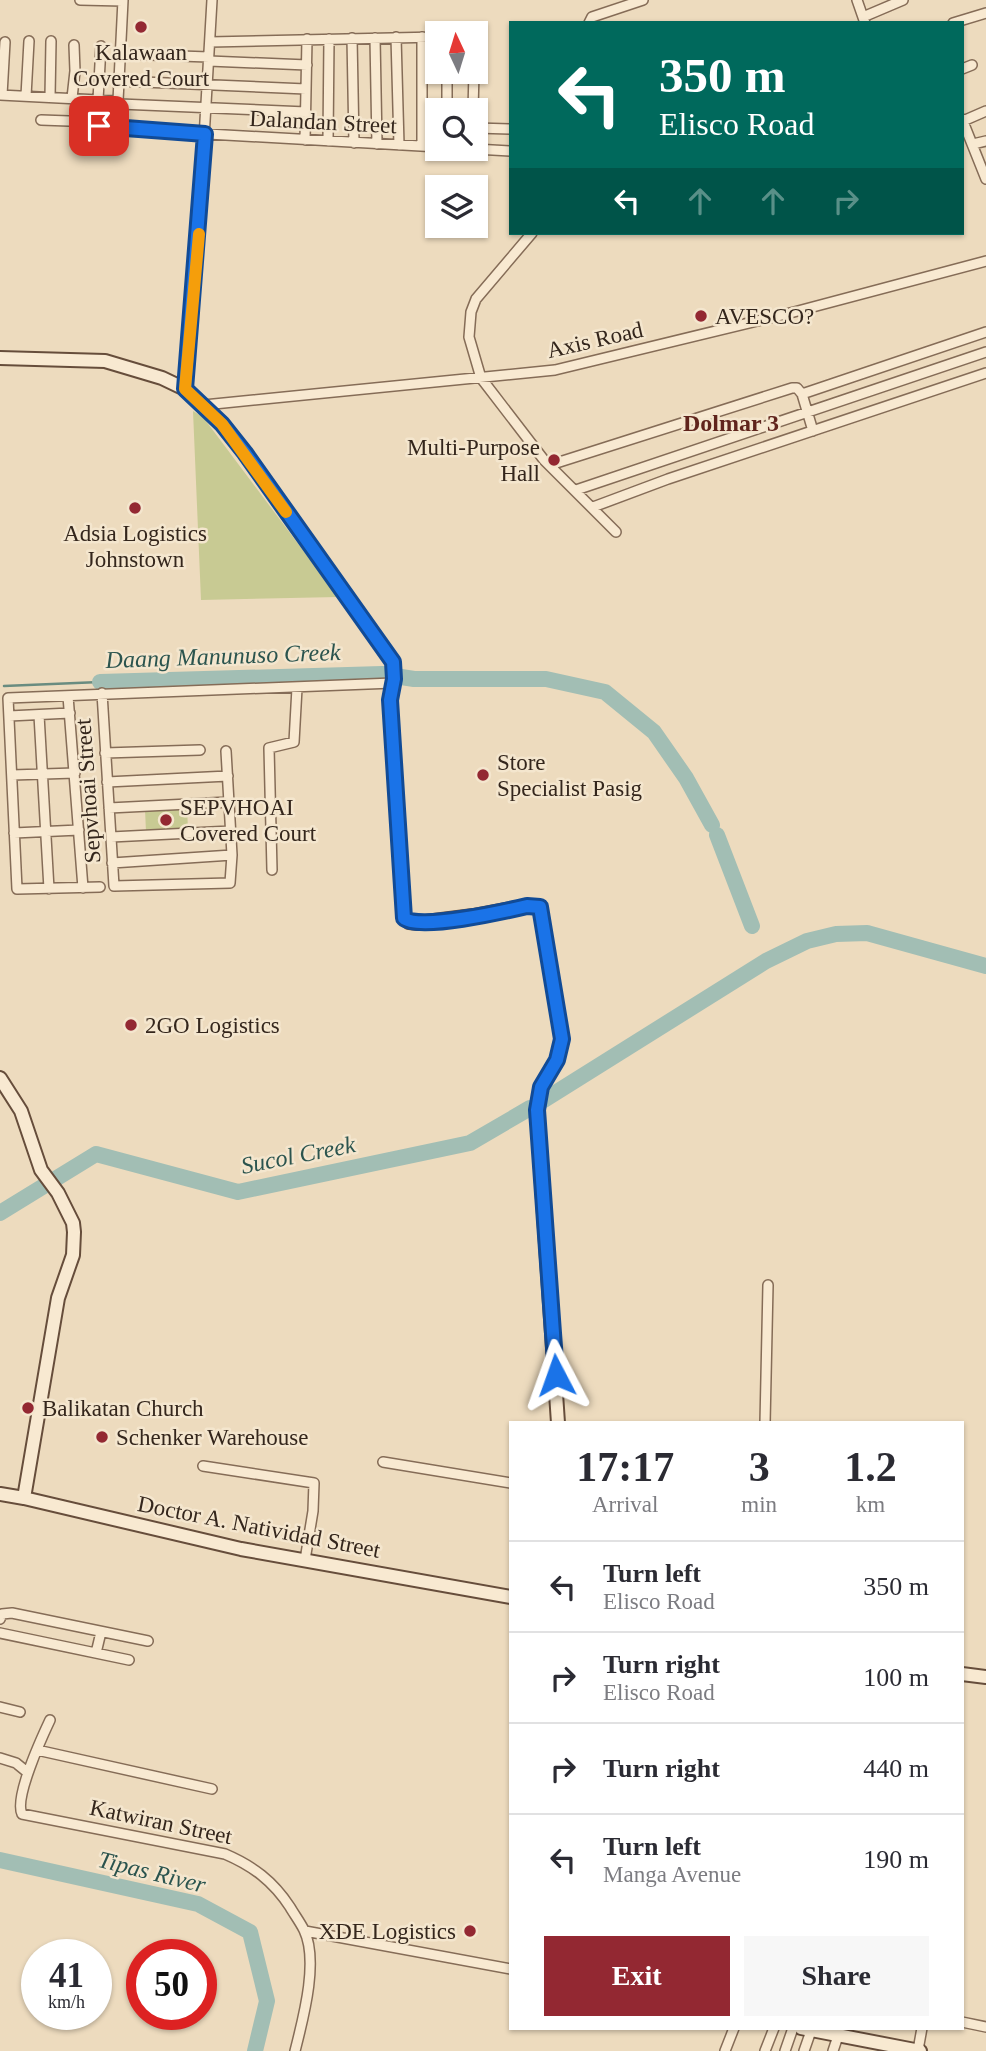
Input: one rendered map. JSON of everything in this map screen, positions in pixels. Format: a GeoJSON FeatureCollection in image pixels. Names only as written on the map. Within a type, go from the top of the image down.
{"type":"FeatureCollection","features":[{"type":"Feature","properties":{"kind":"main road"},"geometry":{"type":"LineString","coordinates":[[0,358],[105,361],[162,377],[185,389],[204,405],[245,453],[393,662],[394,677],[390,700],[404,918],[411,923],[442,921],[540,907],[562,1039],[557,1060],[541,1087],[537,1110],[558,1421]]}},
{"type":"Feature","properties":{"kind":"main road"},"geometry":{"type":"LineString","coordinates":[[0,1078],[21,1111],[45,1176],[55,1188],[74,1228],[73,1255],[58,1298],[24,1498]]}},
{"type":"Feature","properties":{"kind":"main road","name":"Doctor A. Natividad Street"},"geometry":{"type":"LineString","coordinates":[[0,1494],[241,1549],[509,1597]]}},
{"type":"Feature","properties":{"kind":"main road"},"geometry":{"type":"LineString","coordinates":[[964,1674],[986,1677]]}},
{"type":"Feature","properties":{"kind":"main road"},"geometry":{"type":"LineString","coordinates":[[812,2030],[869,2046],[919,2051]]}},
{"type":"Feature","properties":{"kind":"street"},"geometry":{"type":"LineString","coordinates":[[80,0],[123,1],[118,101]]}},
{"type":"Feature","properties":{"kind":"street"},"geometry":{"type":"LineString","coordinates":[[185,389],[207,107],[212,0]]}},
{"type":"Feature","properties":{"kind":"street"},"geometry":{"type":"LineString","coordinates":[[590,21],[592,18],[643,0]]}},
{"type":"Feature","properties":{"kind":"street"},"geometry":{"type":"LineString","coordinates":[[857,0],[864,20],[903,0]]}},
{"type":"Feature","properties":{"kind":"street"},"geometry":{"type":"LineString","coordinates":[[960,21],[986,13]]}},
{"type":"Feature","properties":{"kind":"street"},"geometry":{"type":"LineString","coordinates":[[396,37],[399,145]]}},
{"type":"Feature","properties":{"kind":"street"},"geometry":{"type":"LineString","coordinates":[[210,42],[422,37],[422,146]]}},
{"type":"Feature","properties":{"kind":"street"},"geometry":{"type":"LineString","coordinates":[[352,38],[354,143]]}},
{"type":"Feature","properties":{"kind":"street"},"geometry":{"type":"LineString","coordinates":[[375,38],[377,144]]}},
{"type":"Feature","properties":{"kind":"street"},"geometry":{"type":"LineString","coordinates":[[328,141],[329,39]]}},
{"type":"Feature","properties":{"kind":"street"},"geometry":{"type":"LineString","coordinates":[[305,140],[307,40]]}},
{"type":"Feature","properties":{"kind":"street"},"geometry":{"type":"LineString","coordinates":[[26,96],[29,41]]}},
{"type":"Feature","properties":{"kind":"street"},"geometry":{"type":"LineString","coordinates":[[50,97],[51,41]]}},
{"type":"Feature","properties":{"kind":"street"},"geometry":{"type":"LineString","coordinates":[[5,42],[1,95],[118,101],[120,104],[155,106],[306,112]]}},
{"type":"Feature","properties":{"kind":"street"},"geometry":{"type":"LineString","coordinates":[[72,98],[74,46]]}},
{"type":"Feature","properties":{"kind":"street"},"geometry":{"type":"LineString","coordinates":[[97,122],[101,46]]}},
{"type":"Feature","properties":{"kind":"street"},"geometry":{"type":"LineString","coordinates":[[121,54],[307,65]]}},
{"type":"Feature","properties":{"kind":"street"},"geometry":{"type":"LineString","coordinates":[[964,68],[972,65]]}},
{"type":"Feature","properties":{"kind":"street"},"geometry":{"type":"LineString","coordinates":[[119,81],[306,89]]}},
{"type":"Feature","properties":{"kind":"street"},"geometry":{"type":"LineString","coordinates":[[964,120],[986,111]]}},
{"type":"Feature","properties":{"kind":"street","name":"Dalandan Street"},"geometry":{"type":"LineString","coordinates":[[41,120],[97,122],[103,128],[425,146]]}},
{"type":"Feature","properties":{"kind":"street"},"geometry":{"type":"LineString","coordinates":[[964,122],[986,179]]}},
{"type":"Feature","properties":{"kind":"street"},"geometry":{"type":"LineString","coordinates":[[488,128],[509,129]]}},
{"type":"Feature","properties":{"kind":"street"},"geometry":{"type":"LineString","coordinates":[[973,144],[986,141]]}},
{"type":"Feature","properties":{"kind":"street"},"geometry":{"type":"LineString","coordinates":[[488,150],[509,151]]}},
{"type":"Feature","properties":{"kind":"street"},"geometry":{"type":"LineString","coordinates":[[530,235],[483,288],[471,312],[469,337],[481,379],[544,460],[616,532]]}},
{"type":"Feature","properties":{"kind":"street","name":"Axis Road"},"geometry":{"type":"LineString","coordinates":[[204,405],[555,370],[794,312],[986,261]]}},
{"type":"Feature","properties":{"kind":"street"},"geometry":{"type":"LineString","coordinates":[[802,394],[986,332]]}},
{"type":"Feature","properties":{"kind":"street"},"geometry":{"type":"LineString","coordinates":[[576,490],[986,352]]}},
{"type":"Feature","properties":{"kind":"street"},"geometry":{"type":"LineString","coordinates":[[593,508],[668,479],[986,373]]}},
{"type":"Feature","properties":{"kind":"street"},"geometry":{"type":"LineString","coordinates":[[550,465],[792,388],[797,388],[802,394],[813,431]]}},
{"type":"Feature","properties":{"kind":"street"},"geometry":{"type":"LineString","coordinates":[[100,887],[17,890],[8,698],[297,688],[394,677]]}},
{"type":"Feature","properties":{"kind":"street"},"geometry":{"type":"LineString","coordinates":[[272,870],[269,748],[294,742],[297,688]]}},
{"type":"Feature","properties":{"kind":"street","name":"Sepvhoai Street"},"geometry":{"type":"LineString","coordinates":[[102,693],[114,887],[228,884],[231,880],[232,855]]}},
{"type":"Feature","properties":{"kind":"street"},"geometry":{"type":"LineString","coordinates":[[68,696],[83,888]]}},
{"type":"Feature","properties":{"kind":"street"},"geometry":{"type":"LineString","coordinates":[[9,716],[70,713]]}},
{"type":"Feature","properties":{"kind":"street"},"geometry":{"type":"LineString","coordinates":[[39,715],[49,889]]}},
{"type":"Feature","properties":{"kind":"street"},"geometry":{"type":"LineString","coordinates":[[105,753],[200,750]]}},
{"type":"Feature","properties":{"kind":"street"},"geometry":{"type":"LineString","coordinates":[[112,863],[232,855],[226,751]]}},
{"type":"Feature","properties":{"kind":"street"},"geometry":{"type":"LineString","coordinates":[[12,775],[75,773]]}},
{"type":"Feature","properties":{"kind":"street"},"geometry":{"type":"LineString","coordinates":[[107,782],[228,776]]}},
{"type":"Feature","properties":{"kind":"street"},"geometry":{"type":"LineString","coordinates":[[109,808],[229,802]]}},
{"type":"Feature","properties":{"kind":"street"},"geometry":{"type":"LineString","coordinates":[[13,833],[79,830]]}},
{"type":"Feature","properties":{"kind":"street"},"geometry":{"type":"LineString","coordinates":[[111,837],[231,831]]}},
{"type":"Feature","properties":{"kind":"street"},"geometry":{"type":"LineString","coordinates":[[765,1421],[768,1286]]}},
{"type":"Feature","properties":{"kind":"street"},"geometry":{"type":"LineString","coordinates":[[383,1462],[509,1483]]}},
{"type":"Feature","properties":{"kind":"street"},"geometry":{"type":"LineString","coordinates":[[203,1466],[314,1483],[313,1511],[305,1560]]}},
{"type":"Feature","properties":{"kind":"street"},"geometry":{"type":"LineString","coordinates":[[0,1619],[2,1614],[6,1613],[148,1642]]}},
{"type":"Feature","properties":{"kind":"street"},"geometry":{"type":"LineString","coordinates":[[96,1653],[101,1632]]}},
{"type":"Feature","properties":{"kind":"street"},"geometry":{"type":"LineString","coordinates":[[0,1633],[129,1660]]}},
{"type":"Feature","properties":{"kind":"street"},"geometry":{"type":"LineString","coordinates":[[0,1707],[20,1712]]}},
{"type":"Feature","properties":{"kind":"street"},"geometry":{"type":"LineString","coordinates":[[0,1758],[16,1763],[27,1772],[50,1720]]}},
{"type":"Feature","properties":{"kind":"street"},"geometry":{"type":"LineString","coordinates":[[37,1750],[212,1789]]}},
{"type":"Feature","properties":{"kind":"street","name":"Katwiran Street"},"geometry":{"type":"LineString","coordinates":[[27,1772],[20,1812],[28,1816],[225,1854],[247,1863],[276,1887],[305,1931],[308,1945],[308,1992],[295,2051]]}},
{"type":"Feature","properties":{"kind":"street"},"geometry":{"type":"LineString","coordinates":[[305,1931],[509,1969]]}},
{"type":"Feature","properties":{"kind":"street"},"geometry":{"type":"LineString","coordinates":[[964,2022],[986,2026]]}},
{"type":"Feature","properties":{"kind":"street"},"geometry":{"type":"LineString","coordinates":[[725,2051],[733,2030]]}},
{"type":"Feature","properties":{"kind":"street"},"geometry":{"type":"LineString","coordinates":[[765,2051],[773,2030]]}},
{"type":"Feature","properties":{"kind":"street"},"geometry":{"type":"LineString","coordinates":[[785,2051],[792,2030]]}},
{"type":"Feature","properties":{"kind":"street"},"geometry":{"type":"LineString","coordinates":[[804,2051],[808,2030]]}},
{"type":"Feature","properties":{"kind":"street"},"geometry":{"type":"LineString","coordinates":[[919,2051],[922,2030]]}},
{"type":"Feature","properties":{"kind":"street"},"geometry":{"type":"LineString","coordinates":[[833,2051],[838,2036]]}},
{"type":"Feature","properties":{"kind":"green space"},"geometry":{"type":"Polygon","coordinates":[[[193,411],[203,417],[338,597],[201,600],[193,411]]]}},
{"type":"Feature","properties":{"kind":"green space","name":"SEPVHOAI Covered Court"},"geometry":{"type":"Polygon","coordinates":[[[187,807],[188,830],[146,832],[145,809],[187,807]]]}},
{"type":"Feature","properties":{"kind":"waterway","name":"Daang Manunuso Creek"},"geometry":{"type":"LineString","coordinates":[[100,682],[382,674],[414,679],[546,679],[605,692],[654,732],[686,778],[712,825]]}},
{"type":"Feature","properties":{"kind":"waterway","name":"Daang Manunuso Creek"},"geometry":{"type":"LineString","coordinates":[[4,686],[100,682]]}},
{"type":"Feature","properties":{"kind":"waterway","name":"Daang Manunuso Creek"},"geometry":{"type":"LineString","coordinates":[[717,835],[752,926]]}},
{"type":"Feature","properties":{"kind":"waterway","name":"Sucol Creek"},"geometry":{"type":"LineString","coordinates":[[544,1100],[766,961],[807,941],[836,934],[867,933],[986,966]]}},
{"type":"Feature","properties":{"kind":"waterway","name":"Sucol Creek"},"geometry":{"type":"LineString","coordinates":[[0,1213],[96,1154],[238,1192],[470,1143],[530,1108]]}},
{"type":"Feature","properties":{"kind":"waterway","name":"Tipas River"},"geometry":{"type":"LineString","coordinates":[[0,1860],[198,1904],[250,1932],[267,2001],[255,2051]]}},
{"type":"Feature","properties":{"kind":"slow traffic"},"geometry":{"type":"LineString","coordinates":[[199,234],[185,389],[222,424],[286,512]]}},
{"type":"Feature","properties":{"kind":"place","name":"Kalawaan Covered Court"},"geometry":{"type":"Point","coordinates":[141,27]}},
{"type":"Feature","properties":{"kind":"place","name":"AVESCO?"},"geometry":{"type":"Point","coordinates":[701,316]}},
{"type":"Feature","properties":{"kind":"place","name":"Multi-Purpose Hall"},"geometry":{"type":"Point","coordinates":[554,460]}},
{"type":"Feature","properties":{"kind":"place","name":"Adsia Logistics Johnstown"},"geometry":{"type":"Point","coordinates":[135,508]}},
{"type":"Feature","properties":{"kind":"place","name":"Store Specialist Pasig"},"geometry":{"type":"Point","coordinates":[483,775]}},
{"type":"Feature","properties":{"kind":"place","name":"SEPVHOAI Covered Court"},"geometry":{"type":"Point","coordinates":[166,820]}},
{"type":"Feature","properties":{"kind":"place","name":"2GO Logistics"},"geometry":{"type":"Point","coordinates":[131,1025]}},
{"type":"Feature","properties":{"kind":"place","name":"Balikatan Church"},"geometry":{"type":"Point","coordinates":[28,1408]}},
{"type":"Feature","properties":{"kind":"place","name":"Schenker Warehouse"},"geometry":{"type":"Point","coordinates":[102,1437]}},
{"type":"Feature","properties":{"kind":"place","name":"XDE Logistics"},"geometry":{"type":"Point","coordinates":[470,1931]}},
{"type":"Feature","properties":{"kind":"district","name":"Dolmar 3"},"geometry":{"type":"Point","coordinates":[731,423]}},
{"type":"Feature","properties":{"kind":"route"},"geometry":{"type":"LineString","coordinates":[[99,126],[205,134],[185,389],[222,424],[245,453],[393,662],[394,679],[390,700],[404,918],[411,923],[442,921],[527,906],[540,907],[562,1039],[557,1060],[541,1087],[537,1110],[556,1375]]}}]}
